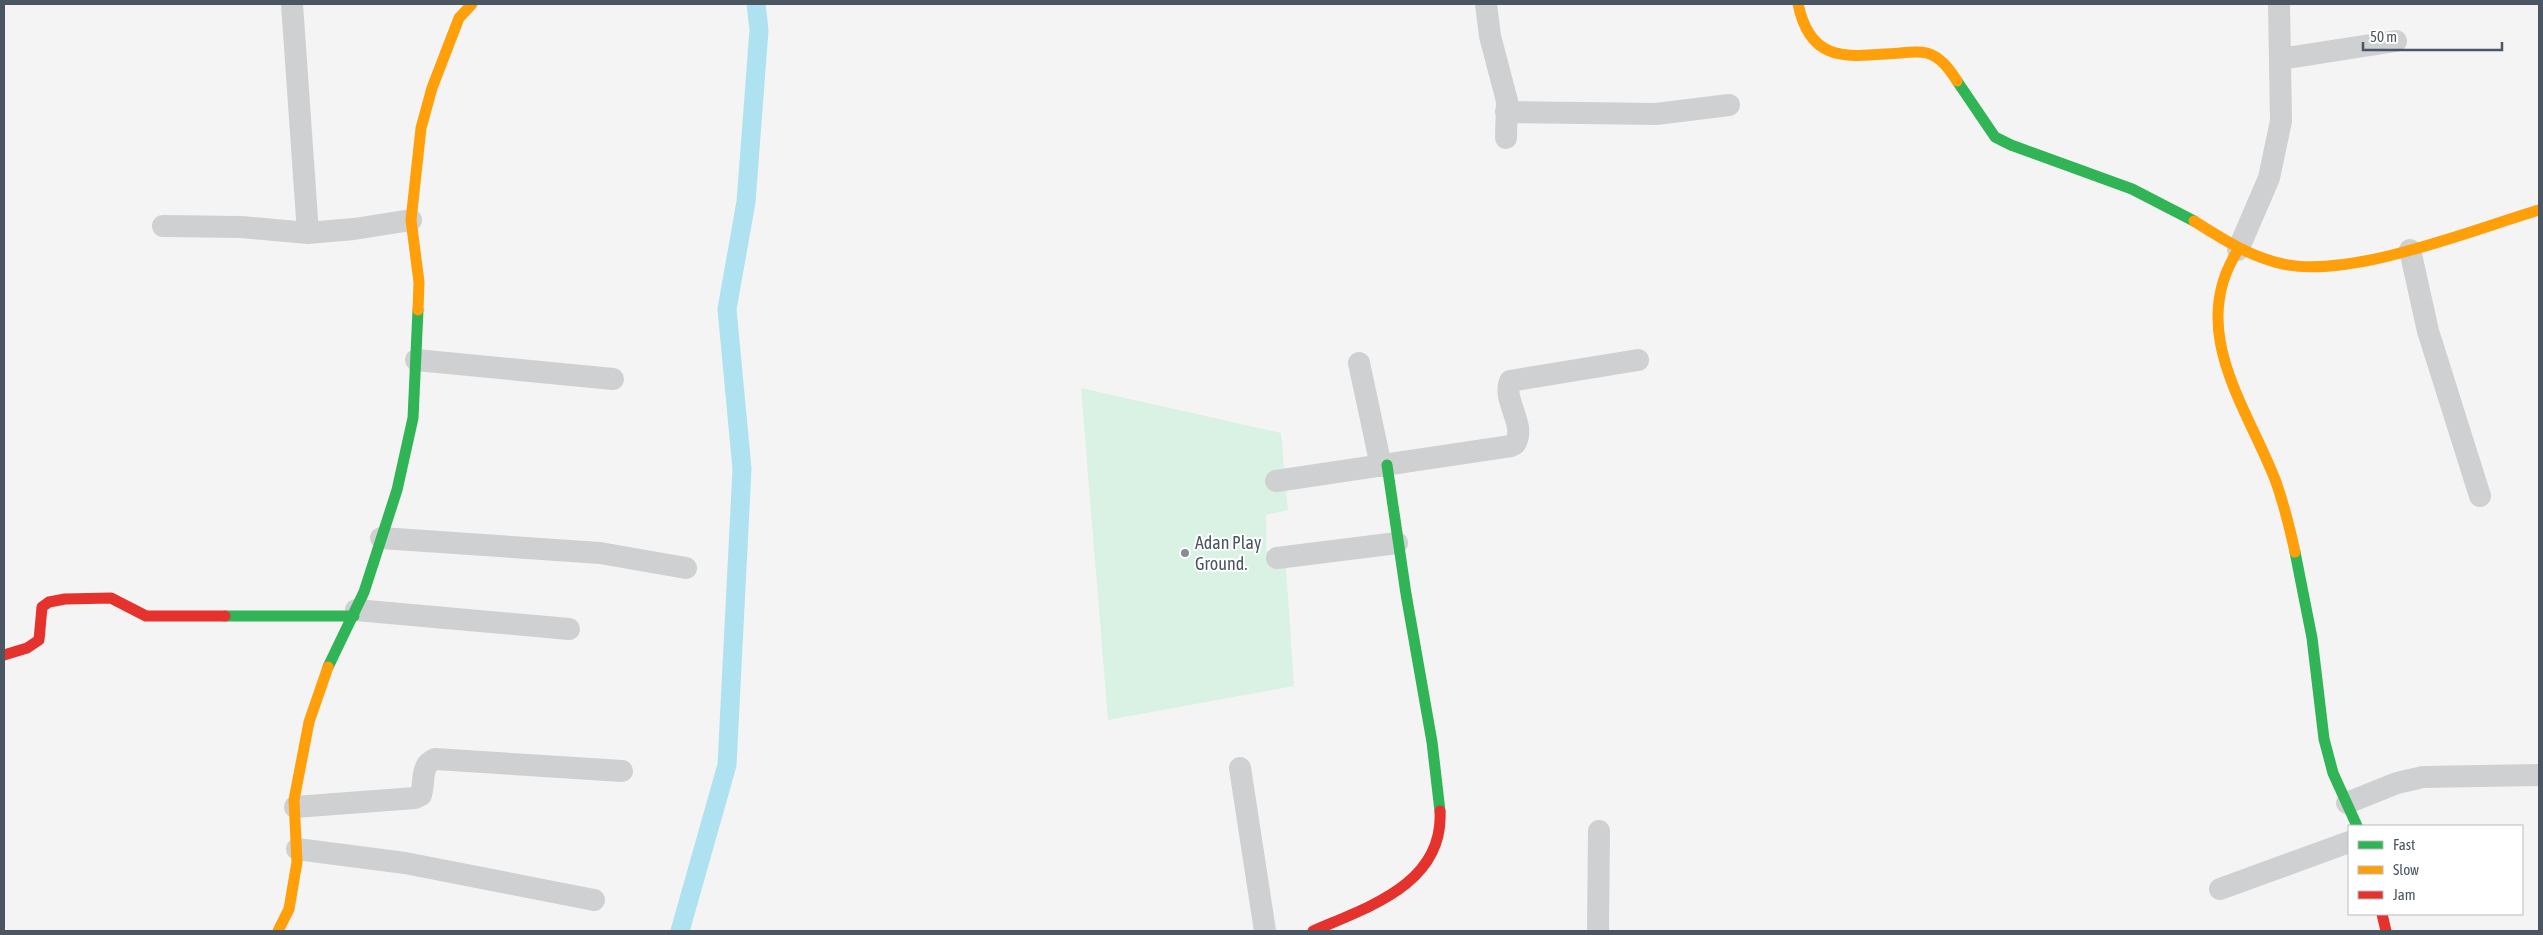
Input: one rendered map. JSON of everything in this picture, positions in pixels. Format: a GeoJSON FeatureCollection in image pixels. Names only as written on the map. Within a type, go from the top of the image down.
{"type":"FeatureCollection","features":[{"type":"Feature","properties":{"kind":"street"},"geometry":{"type":"LineString","coordinates":[[292,4],[308,233]]}},
{"type":"Feature","properties":{"kind":"street"},"geometry":{"type":"LineString","coordinates":[[278,931],[288,909],[297,862],[295,807],[309,722],[327,670],[355,613],[381,538],[396,490],[412,418],[419,282],[411,220],[421,128],[432,88],[459,18],[472,4]]}},
{"type":"Feature","properties":{"kind":"street"},"geometry":{"type":"LineString","coordinates":[[1486,4],[1490,36],[1502,79],[1506,112],[1506,138]]}},
{"type":"Feature","properties":{"kind":"street"},"geometry":{"type":"LineString","coordinates":[[1798,4],[1801,18],[1821,48],[1846,56],[1928,53],[1948,67],[1994,137],[2148,196],[2182,213],[2238,250],[2304,268],[2328,267],[2410,250],[2539,210]]}},
{"type":"Feature","properties":{"kind":"street"},"geometry":{"type":"LineString","coordinates":[[2279,4],[2281,121],[2269,178],[2238,250],[2229,264],[2217,309],[2220,336],[2232,387],[2276,482],[2291,533],[2312,638],[2324,739],[2333,772],[2357,825]]}},
{"type":"Feature","properties":{"kind":"street"},"geometry":{"type":"LineString","coordinates":[[2281,59],[2396,41]]}},
{"type":"Feature","properties":{"kind":"street"},"geometry":{"type":"LineString","coordinates":[[1506,112],[1656,114],[1729,105]]}},
{"type":"Feature","properties":{"kind":"street"},"geometry":{"type":"LineString","coordinates":[[162,226],[241,227],[308,233],[354,229],[411,220]]}},
{"type":"Feature","properties":{"kind":"street"},"geometry":{"type":"LineString","coordinates":[[2410,250],[2428,331],[2480,496]]}},
{"type":"Feature","properties":{"kind":"street"},"geometry":{"type":"LineString","coordinates":[[416,360],[613,378]]}},
{"type":"Feature","properties":{"kind":"street"},"geometry":{"type":"LineString","coordinates":[[1276,481],[1515,444],[1519,435],[1509,390],[1510,381],[1638,360]]}},
{"type":"Feature","properties":{"kind":"street"},"geometry":{"type":"LineString","coordinates":[[1313,931],[1366,908],[1418,874],[1429,861],[1439,841],[1441,815],[1433,746],[1384,465],[1359,363]]}},
{"type":"Feature","properties":{"kind":"street"},"geometry":{"type":"LineString","coordinates":[[381,538],[600,553],[686,568]]}},
{"type":"Feature","properties":{"kind":"street"},"geometry":{"type":"LineString","coordinates":[[1277,558],[1397,542]]}},
{"type":"Feature","properties":{"kind":"street"},"geometry":{"type":"LineString","coordinates":[[4,655],[31,646],[38,641],[41,636],[40,611],[43,606],[52,600],[106,597],[117,600],[136,615],[146,616],[355,613],[569,629]]}},
{"type":"Feature","properties":{"kind":"street"},"geometry":{"type":"LineString","coordinates":[[295,807],[415,798],[421,795],[424,767],[435,758],[622,771]]}},
{"type":"Feature","properties":{"kind":"street"},"geometry":{"type":"LineString","coordinates":[[1240,768],[1265,931]]}},
{"type":"Feature","properties":{"kind":"street"},"geometry":{"type":"LineString","coordinates":[[2347,803],[2397,783],[2423,777],[2539,774]]}},
{"type":"Feature","properties":{"kind":"street"},"geometry":{"type":"LineString","coordinates":[[1598,931],[1599,831]]}},
{"type":"Feature","properties":{"kind":"street"},"geometry":{"type":"LineString","coordinates":[[2220,889],[2348,842]]}},
{"type":"Feature","properties":{"kind":"street"},"geometry":{"type":"LineString","coordinates":[[297,849],[404,863],[594,900]]}},
{"type":"Feature","properties":{"kind":"street"},"geometry":{"type":"LineString","coordinates":[[2382,915],[2386,931]]}},
{"type":"Feature","properties":{"kind":"green space","name":"Adan Play Ground."},"geometry":{"type":"Polygon","coordinates":[[[1081,388],[1281,433],[1288,510],[1266,515],[1266,551],[1285,554],[1294,686],[1108,720],[1081,388]]]}},
{"type":"Feature","properties":{"kind":"waterway"},"geometry":{"type":"LineString","coordinates":[[680,931],[727,765],[742,469],[727,309],[746,202],[759,30],[756,4]]}},
{"type":"Feature","properties":{"kind":"traffic: fast"},"geometry":{"type":"LineString","coordinates":[[1957,81],[1995,137],[2011,145],[2132,189],[2194,221]]}},
{"type":"Feature","properties":{"kind":"traffic: fast"},"geometry":{"type":"LineString","coordinates":[[328,667],[364,592],[397,490],[413,418],[418,310]]}},
{"type":"Feature","properties":{"kind":"traffic: fast"},"geometry":{"type":"LineString","coordinates":[[1387,465],[1406,594],[1432,742],[1440,811]]}},
{"type":"Feature","properties":{"kind":"traffic: fast"},"geometry":{"type":"LineString","coordinates":[[2295,552],[2312,638],[2324,739],[2333,773],[2357,825]]}},
{"type":"Feature","properties":{"kind":"traffic: fast"},"geometry":{"type":"LineString","coordinates":[[225,616],[354,616]]}},
{"type":"Feature","properties":{"kind":"traffic: slow"},"geometry":{"type":"LineString","coordinates":[[418,310],[419,282],[411,220],[421,128],[432,88],[459,18],[472,4]]}},
{"type":"Feature","properties":{"kind":"traffic: slow"},"geometry":{"type":"LineString","coordinates":[[1798,4],[1804,24],[1812,38],[1823,48],[1835,53],[1849,55],[1927,53],[1941,61],[1957,81]]}},
{"type":"Feature","properties":{"kind":"traffic: slow"},"geometry":{"type":"LineString","coordinates":[[2194,221],[2236,246],[2259,257],[2283,264],[2311,267],[2342,265],[2376,259],[2446,240],[2539,210]]}},
{"type":"Feature","properties":{"kind":"traffic: slow"},"geometry":{"type":"LineString","coordinates":[[2238,250],[2224,280],[2218,310],[2220,339],[2227,369],[2276,482],[2295,552]]}},
{"type":"Feature","properties":{"kind":"traffic: slow"},"geometry":{"type":"LineString","coordinates":[[278,931],[289,909],[297,862],[294,800],[309,722],[328,667]]}},
{"type":"Feature","properties":{"kind":"traffic: jam"},"geometry":{"type":"LineString","coordinates":[[4,655],[27,648],[39,640],[42,607],[49,602],[65,599],[111,598],[146,616],[225,616]]}},
{"type":"Feature","properties":{"kind":"traffic: jam"},"geometry":{"type":"LineString","coordinates":[[1313,931],[1378,902],[1399,889],[1416,875],[1430,857],[1438,836],[1440,811]]}},
{"type":"Feature","properties":{"kind":"traffic: jam"},"geometry":{"type":"LineString","coordinates":[[2382,915],[2386,931]]}},
{"type":"Feature","properties":{"kind":"place","name":"Adan Play Ground."},"geometry":{"type":"Point","coordinates":[1185,553]}}]}
